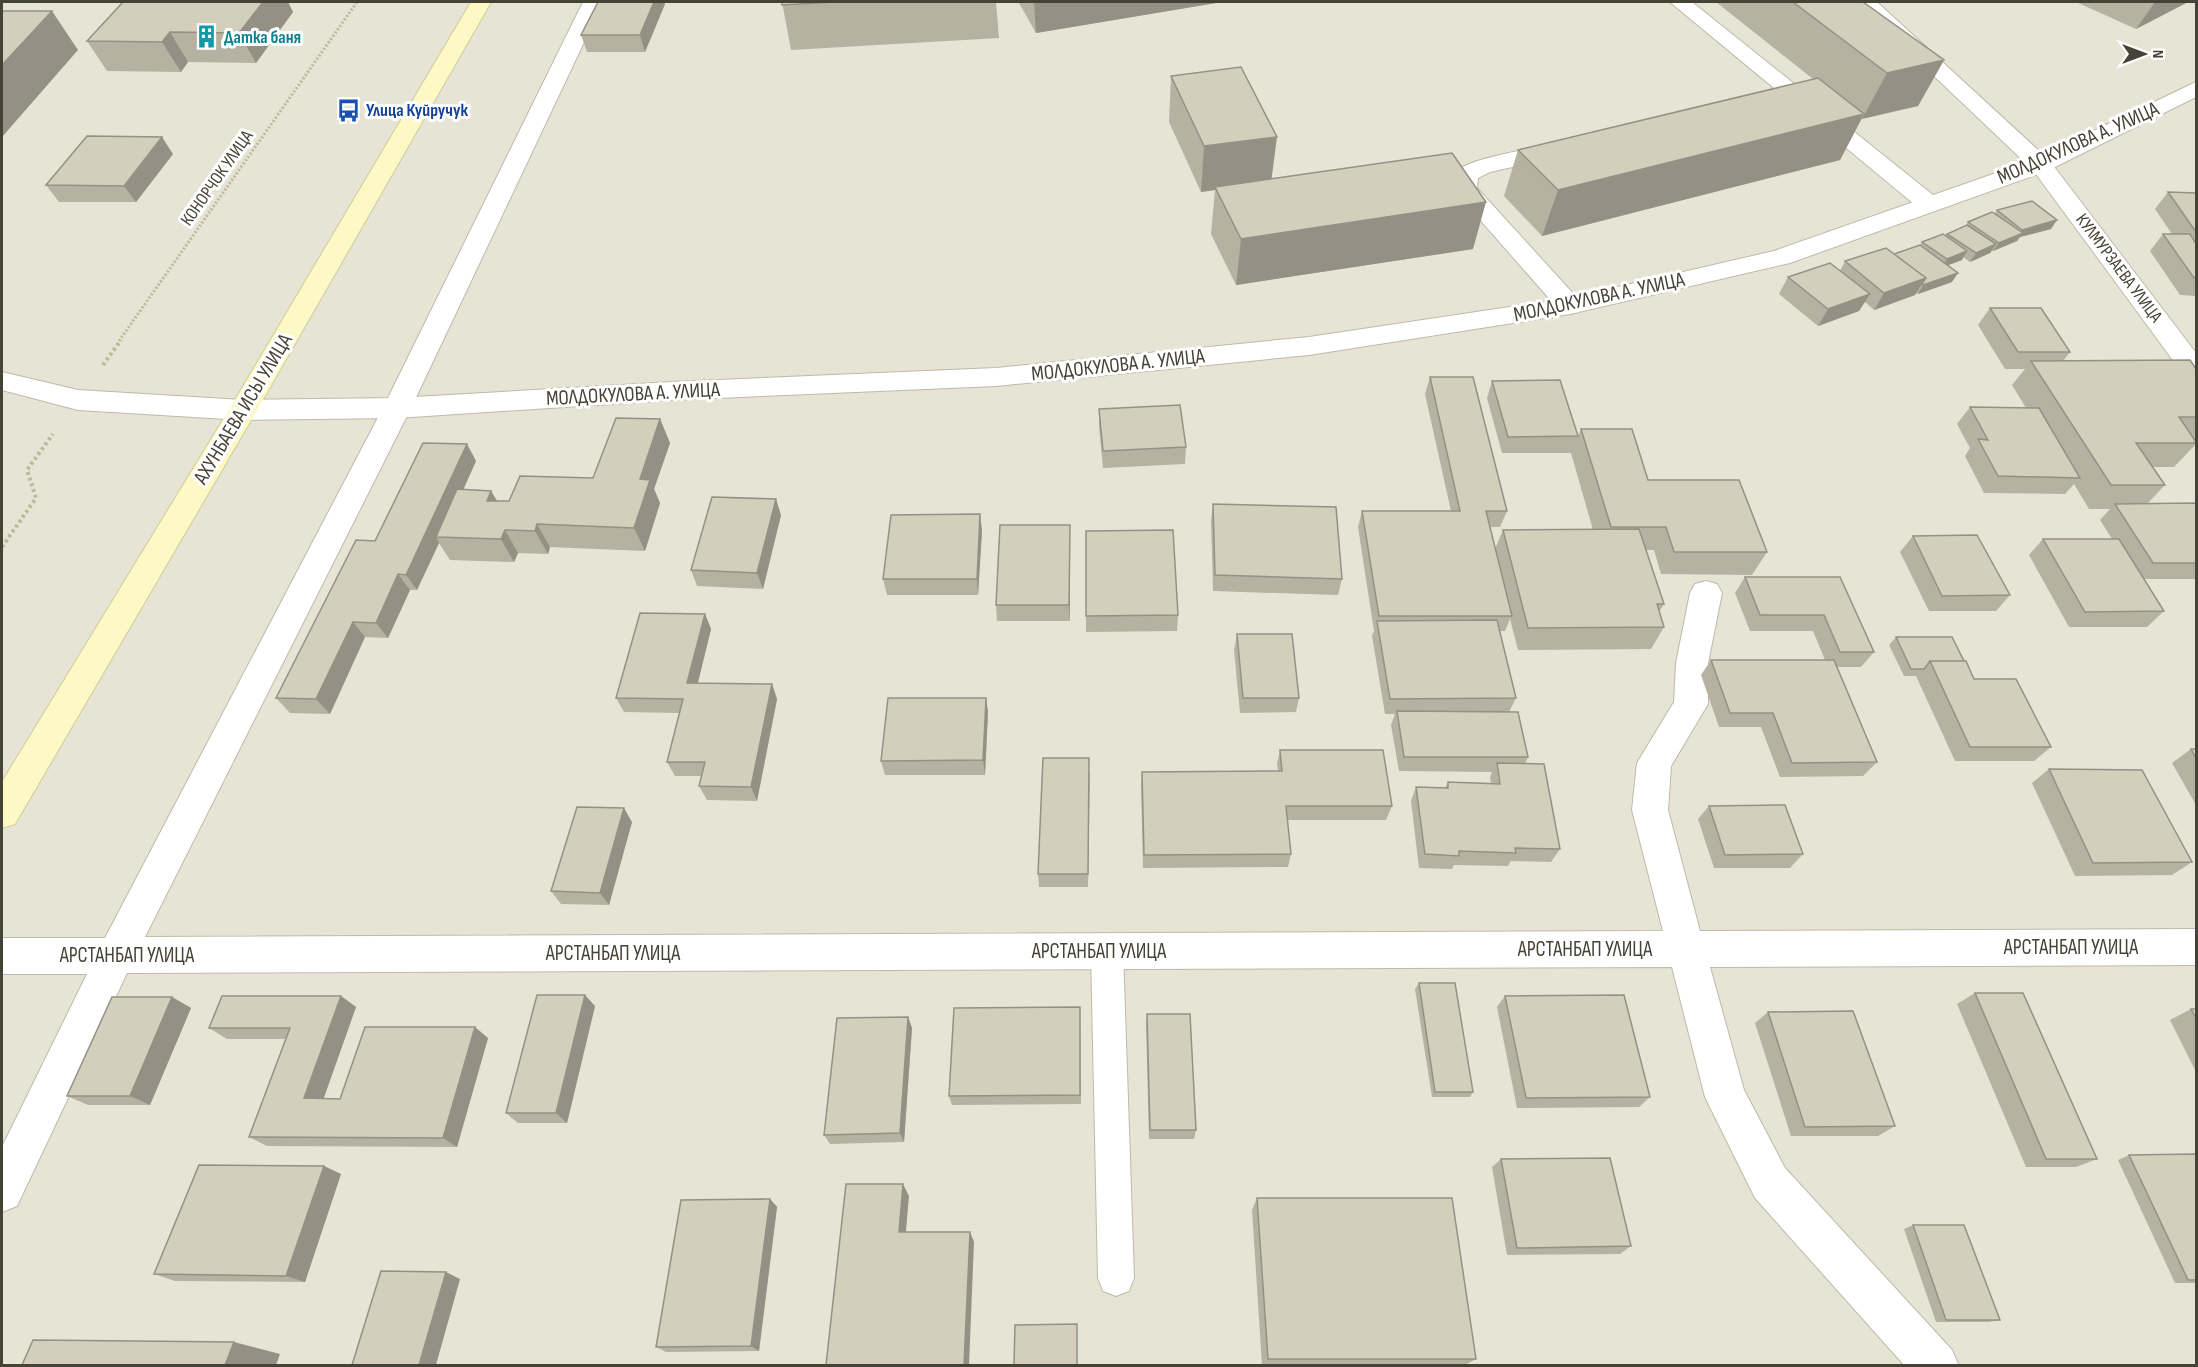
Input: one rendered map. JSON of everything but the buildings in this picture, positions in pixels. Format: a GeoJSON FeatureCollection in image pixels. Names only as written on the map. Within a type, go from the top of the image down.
{"type":"FeatureCollection","features":[{"type":"Feature","properties":{"kind":"main road","name":"АХУНБАЕВА ИСЫ УЛИЦА"},"geometry":{"type":"LineString","coordinates":[[2,813],[243,410],[481,2]]}},
{"type":"Feature","properties":{"kind":"street"},"geometry":{"type":"LineString","coordinates":[[2,1191],[116,955],[397,408],[593,2]]}},
{"type":"Feature","properties":{"kind":"street"},"geometry":{"type":"LineString","coordinates":[[1680,2],[1929,204]]}},
{"type":"Feature","properties":{"kind":"street","name":"КУЛМУРЗАЕВА УЛИЦА"},"geometry":{"type":"LineString","coordinates":[[1866,2],[2041,165],[2196,371]]}},
{"type":"Feature","properties":{"kind":"street","name":"МОЛДОКУЛОВА А. УЛИЦА"},"geometry":{"type":"LineString","coordinates":[[2,381],[78,400],[243,410],[397,408],[672,391],[996,377],[1309,346],[1570,306],[1780,256],[2041,165],[2196,89]]}},
{"type":"Feature","properties":{"kind":"street"},"geometry":{"type":"LineString","coordinates":[[1774,102],[1798,97]]}},
{"type":"Feature","properties":{"kind":"street"},"geometry":{"type":"LineString","coordinates":[[1570,306],[1465,189],[1466,175],[1482,167],[1575,146]]}},
{"type":"Feature","properties":{"kind":"street"},"geometry":{"type":"LineString","coordinates":[[1706,593],[1692,663],[1691,704],[1654,763],[1650,810],[1725,1097],[1770,1183],[1936,1365]]}},
{"type":"Feature","properties":{"kind":"street","name":"АРСТАНБАП УЛИЦА"},"geometry":{"type":"LineString","coordinates":[[2,956],[2196,947]]}},
{"type":"Feature","properties":{"kind":"lane"},"geometry":{"type":"LineString","coordinates":[[1107,951],[1116,1278]]}},
{"type":"Feature","properties":{"kind":"path","name":"КОНОРЧОК УЛИЦА"},"geometry":{"type":"LineString","coordinates":[[100,370],[357,2]]}},
{"type":"Feature","properties":{"kind":"path"},"geometry":{"type":"LineString","coordinates":[[2,547],[36,498],[27,470],[53,434]]}},
{"type":"Feature","properties":{"kind":"shaded area"},"geometry":{"type":"Polygon","coordinates":[[[2,2],[2196,2],[2196,1365],[2,1365],[2,2]]]}},
{"type":"Feature","properties":{"kind":"place","name":"Датка баня"},"geometry":{"type":"Point","coordinates":[206,37]}},
{"type":"Feature","properties":{"kind":"place","name":"Улица Куйручук"},"geometry":{"type":"Point","coordinates":[348,110]}}]}
